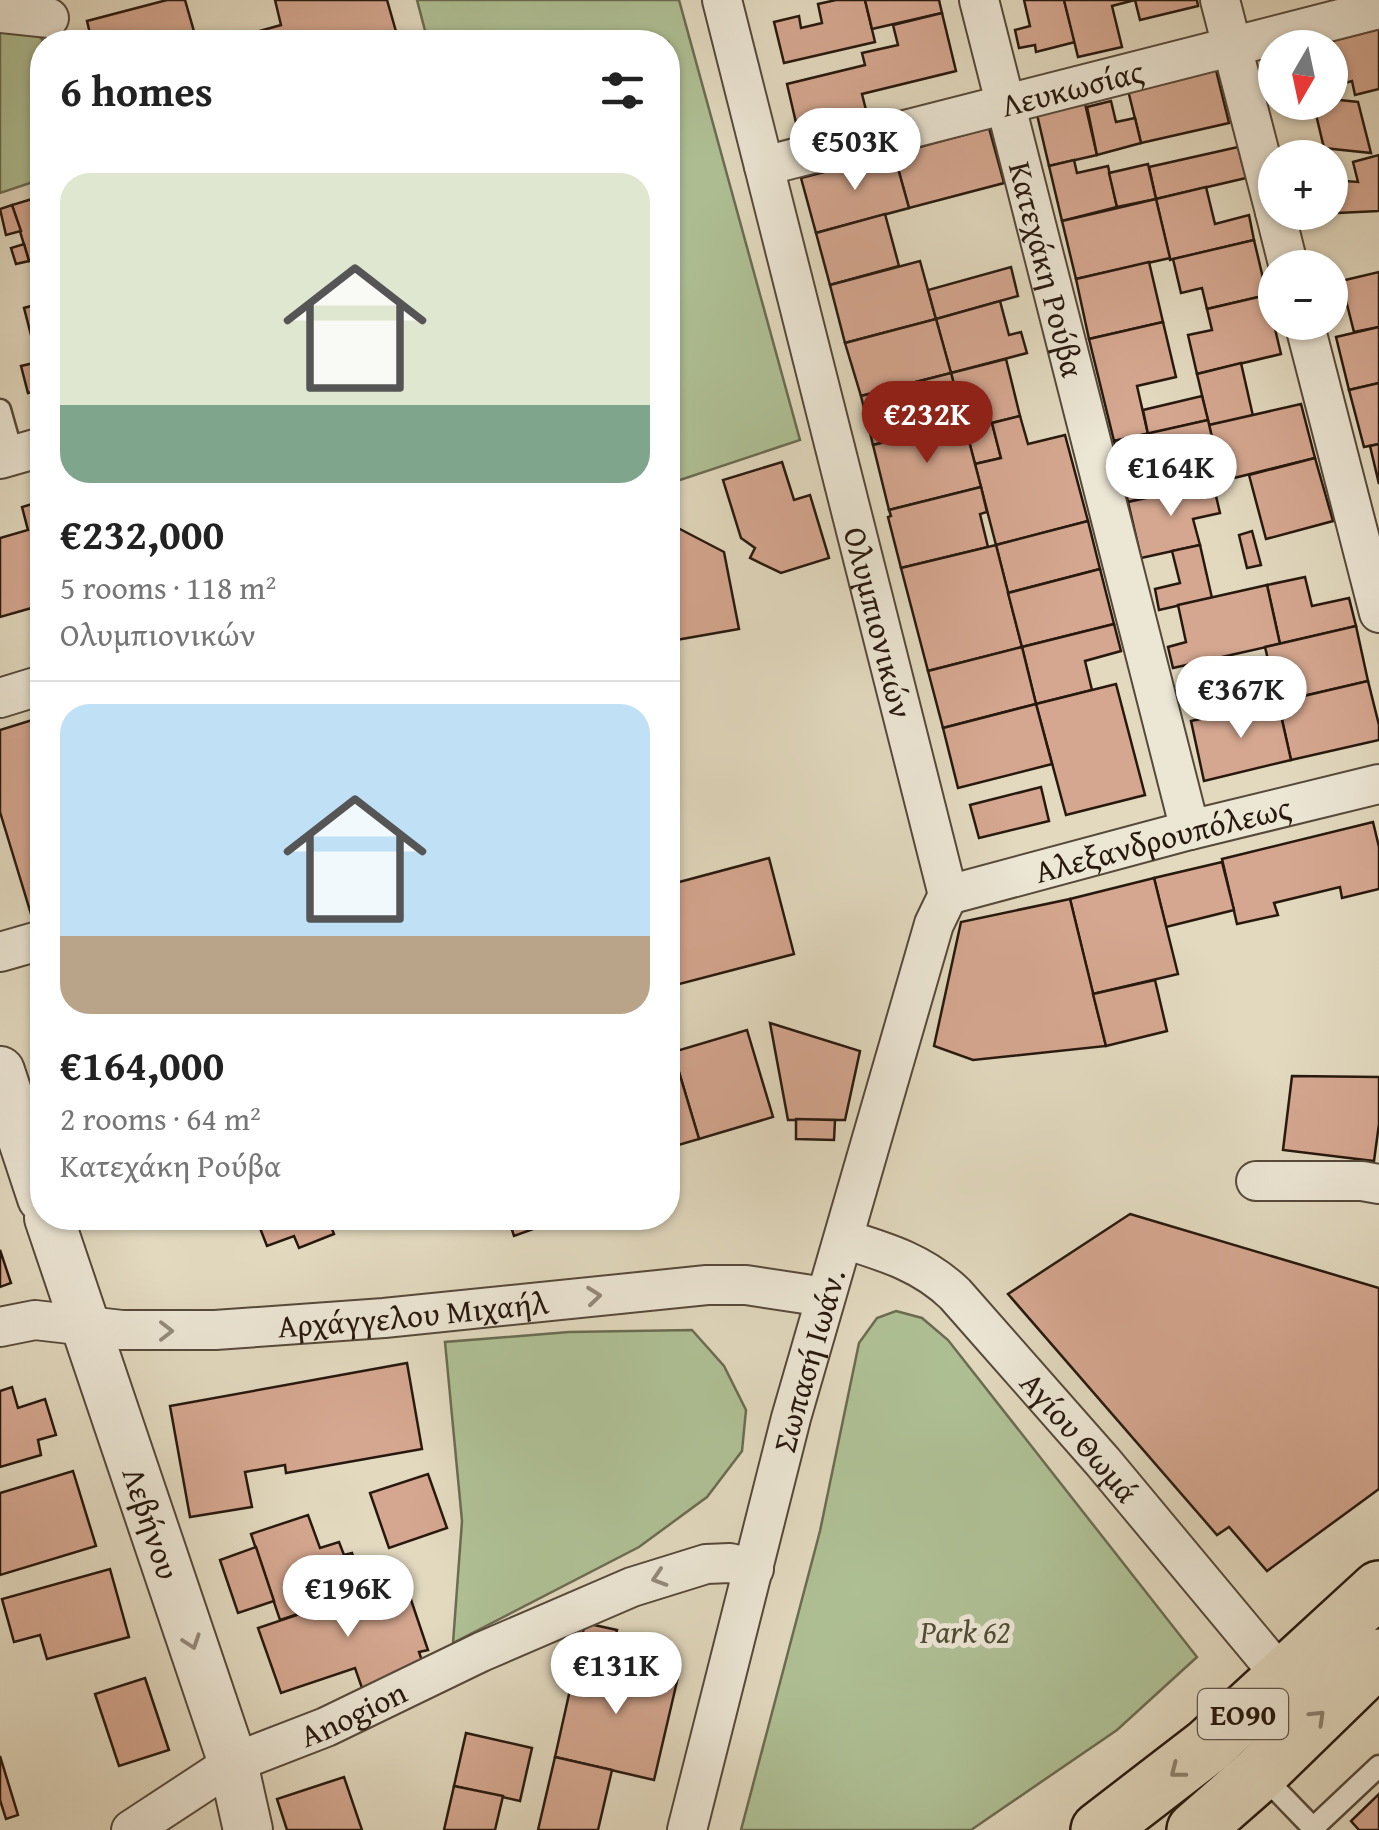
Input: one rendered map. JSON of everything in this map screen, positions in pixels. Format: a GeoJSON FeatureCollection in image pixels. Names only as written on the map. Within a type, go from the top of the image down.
{"type":"FeatureCollection","features":[{"type":"Feature","properties":{"kind":"main road","name":"ΕΟ90"},"geometry":{"type":"LineString","coordinates":[[1099,1830],[1208,1746],[1283,1678],[1373,1606]]}},
{"type":"Feature","properties":{"kind":"main road","name":"ΕΟ90"},"geometry":{"type":"LineString","coordinates":[[1195,1830],[1379,1658]]}},
{"type":"Feature","properties":{"kind":"street","name":"Ολυμπιονικών"},"geometry":{"type":"LineString","coordinates":[[722,0],[948,895]]}},
{"type":"Feature","properties":{"kind":"street","name":"Κατεχάκη Ρούβα"},"geometry":{"type":"LineString","coordinates":[[979,0],[1190,830]]}},
{"type":"Feature","properties":{"kind":"street"},"geometry":{"type":"LineString","coordinates":[[1220,0],[1258,146]]}},
{"type":"Feature","properties":{"kind":"street","name":"Λευκωσίας"},"geometry":{"type":"LineString","coordinates":[[764,166],[1379,9]]}},
{"type":"Feature","properties":{"kind":"street"},"geometry":{"type":"LineString","coordinates":[[0,13],[49,20]]}},
{"type":"Feature","properties":{"kind":"street"},"geometry":{"type":"LineString","coordinates":[[1309,340],[1379,612]]}},
{"type":"Feature","properties":{"kind":"street"},"geometry":{"type":"LineString","coordinates":[[0,698],[30,688]]}},
{"type":"Feature","properties":{"kind":"street","name":"Αλεξανδρουπόλεως"},"geometry":{"type":"LineString","coordinates":[[948,895],[1379,784]]}},
{"type":"Feature","properties":{"kind":"street","name":"Σωπασή Ιωάν."},"geometry":{"type":"LineString","coordinates":[[687,1830],[825,1297],[934,924],[948,895]]}},
{"type":"Feature","properties":{"kind":"street"},"geometry":{"type":"LineString","coordinates":[[0,952],[30,943]]}},
{"type":"Feature","properties":{"kind":"street"},"geometry":{"type":"LineString","coordinates":[[0,1070],[9,1129],[30,1173]]}},
{"type":"Feature","properties":{"kind":"street"},"geometry":{"type":"LineString","coordinates":[[1256,1181],[1379,1184]]}},
{"type":"Feature","properties":{"kind":"street","name":"Λεβήνου"},"geometry":{"type":"LineString","coordinates":[[53,1230],[232,1764],[248,1830]]}},
{"type":"Feature","properties":{"kind":"street","name":"Αγίου Θωμά"},"geometry":{"type":"LineString","coordinates":[[844,1239],[928,1270],[955,1294],[1283,1678]]}},
{"type":"Feature","properties":{"kind":"street","name":"Αρχάγγελου Μιχαήλ"},"geometry":{"type":"LineString","coordinates":[[0,1327],[35,1320],[162,1332],[276,1326],[708,1285],[762,1286],[825,1297]]}},
{"type":"Feature","properties":{"kind":"street","name":"Anogion"},"geometry":{"type":"LineString","coordinates":[[131,1830],[232,1764],[326,1727],[481,1652],[664,1575],[706,1564],[730,1563],[754,1569]]}},
{"type":"Feature","properties":{"kind":"lane"},"geometry":{"type":"LineString","coordinates":[[0,410],[18,454]]}},
{"type":"Feature","properties":{"kind":"lane"},"geometry":{"type":"LineString","coordinates":[[1260,1772],[1313,1829],[1379,1766]]}},
{"type":"Feature","properties":{"kind":"green space"},"geometry":{"type":"Polygon","coordinates":[[[417,0],[679,0],[800,440],[680,480],[680,30],[425,30],[417,0]]]}},
{"type":"Feature","properties":{"kind":"green space"},"geometry":{"type":"Polygon","coordinates":[[[0,24],[33,30],[30,183],[0,193],[0,24]]]}},
{"type":"Feature","properties":{"kind":"green space","name":"Park 62"},"geometry":{"type":"Polygon","coordinates":[[[896,1311],[922,1318],[948,1340],[1197,1657],[1117,1730],[971,1830],[741,1830],[820,1531],[859,1343],[877,1318],[896,1311]]]}},
{"type":"Feature","properties":{"kind":"green space"},"geometry":{"type":"Polygon","coordinates":[[[692,1330],[724,1366],[746,1410],[742,1451],[707,1497],[639,1547],[453,1643],[462,1521],[445,1342],[569,1332],[692,1330]]]}},
{"type":"Feature","properties":{"kind":"building"},"geometry":{"type":"Polygon","coordinates":[[[167,0],[185,0],[194,30],[89,30],[87,21],[167,0]]]}},
{"type":"Feature","properties":{"kind":"building"},"geometry":{"type":"Polygon","coordinates":[[[275,0],[387,0],[396,30],[263,30],[281,25],[275,0]]]}},
{"type":"Feature","properties":{"kind":"building"},"geometry":{"type":"Polygon","coordinates":[[[865,0],[875,42],[784,63],[774,22],[799,16],[801,28],[822,23],[818,4],[865,0]]]}},
{"type":"Feature","properties":{"kind":"building"},"geometry":{"type":"Polygon","coordinates":[[[865,0],[939,0],[942,13],[872,29],[865,0]]]}},
{"type":"Feature","properties":{"kind":"building"},"geometry":{"type":"Polygon","coordinates":[[[1024,0],[1064,0],[1075,42],[1036,52],[1035,45],[1019,48],[1015,30],[1030,26],[1024,0]]]}},
{"type":"Feature","properties":{"kind":"building"},"geometry":{"type":"Polygon","coordinates":[[[1064,0],[1135,0],[1112,6],[1122,47],[1078,57],[1064,0]]]}},
{"type":"Feature","properties":{"kind":"building"},"geometry":{"type":"Polygon","coordinates":[[[1135,0],[1197,0],[1198,6],[1140,20],[1135,0]]]}},
{"type":"Feature","properties":{"kind":"building"},"geometry":{"type":"Polygon","coordinates":[[[942,13],[956,71],[862,94],[866,110],[797,127],[787,84],[865,65],[862,53],[898,45],[893,25],[942,13]]]}},
{"type":"Feature","properties":{"kind":"building"},"geometry":{"type":"Polygon","coordinates":[[[1379,29],[1379,89],[1355,95],[1352,81],[1348,82],[1348,37],[1379,29]]]}},
{"type":"Feature","properties":{"kind":"building"},"geometry":{"type":"Polygon","coordinates":[[[1214,62],[1229,123],[1141,143],[1126,82],[1214,62]]]}},
{"type":"Feature","properties":{"kind":"building"},"geometry":{"type":"Polygon","coordinates":[[[1083,95],[1097,155],[1049,166],[1035,106],[1083,95]]]}},
{"type":"Feature","properties":{"kind":"building"},"geometry":{"type":"Polygon","coordinates":[[[1111,101],[1116,122],[1135,118],[1141,143],[1097,155],[1087,107],[1111,101]]]}},
{"type":"Feature","properties":{"kind":"building"},"geometry":{"type":"Polygon","coordinates":[[[1348,101],[1358,102],[1371,153],[1348,151],[1348,140],[1322,140],[1317,120],[1348,120],[1348,101]]]}},
{"type":"Feature","properties":{"kind":"building"},"geometry":{"type":"Polygon","coordinates":[[[989,128],[1004,183],[909,208],[894,154],[989,128]]]}},
{"type":"Feature","properties":{"kind":"building"},"geometry":{"type":"Polygon","coordinates":[[[1238,147],[1246,178],[1156,199],[1149,167],[1238,147]]]}},
{"type":"Feature","properties":{"kind":"building"},"geometry":{"type":"Polygon","coordinates":[[[894,154],[909,208],[816,233],[801,178],[894,154]]]}},
{"type":"Feature","properties":{"kind":"building"},"geometry":{"type":"Polygon","coordinates":[[[1379,155],[1379,211],[1348,212],[1348,181],[1358,182],[1353,162],[1379,155]]]}},
{"type":"Feature","properties":{"kind":"building"},"geometry":{"type":"Polygon","coordinates":[[[1074,160],[1077,173],[1108,166],[1117,207],[1062,221],[1049,166],[1074,160]]]}},
{"type":"Feature","properties":{"kind":"building"},"geometry":{"type":"Polygon","coordinates":[[[1148,164],[1156,199],[1117,207],[1109,173],[1148,164]]]}},
{"type":"Feature","properties":{"kind":"building"},"geometry":{"type":"Polygon","coordinates":[[[1206,187],[1215,224],[1249,215],[1254,240],[1170,260],[1156,199],[1206,187]]]}},
{"type":"Feature","properties":{"kind":"building"},"geometry":{"type":"Polygon","coordinates":[[[1156,199],[1170,258],[1076,279],[1062,221],[1156,199]]]}},
{"type":"Feature","properties":{"kind":"building"},"geometry":{"type":"Polygon","coordinates":[[[30,200],[30,261],[29,261],[12,205],[30,200]]]}},
{"type":"Feature","properties":{"kind":"building"},"geometry":{"type":"Polygon","coordinates":[[[12,205],[21,231],[6,235],[0,209],[12,205]]]}},
{"type":"Feature","properties":{"kind":"building"},"geometry":{"type":"Polygon","coordinates":[[[885,214],[899,266],[830,285],[816,233],[885,214]]]}},
{"type":"Feature","properties":{"kind":"building"},"geometry":{"type":"Polygon","coordinates":[[[1254,240],[1258,297],[1207,309],[1202,288],[1181,293],[1173,259],[1254,240]]]}},
{"type":"Feature","properties":{"kind":"building"},"geometry":{"type":"Polygon","coordinates":[[[24,244],[29,261],[16,264],[11,248],[24,244]]]}},
{"type":"Feature","properties":{"kind":"building"},"geometry":{"type":"Polygon","coordinates":[[[920,261],[936,319],[845,343],[830,285],[920,261]]]}},
{"type":"Feature","properties":{"kind":"building"},"geometry":{"type":"Polygon","coordinates":[[[1149,262],[1163,322],[1089,339],[1076,279],[1149,262]]]}},
{"type":"Feature","properties":{"kind":"building"},"geometry":{"type":"Polygon","coordinates":[[[1011,267],[1018,296],[936,319],[928,290],[1011,267]]]}},
{"type":"Feature","properties":{"kind":"building"},"geometry":{"type":"Polygon","coordinates":[[[1379,272],[1379,327],[1354,332],[1348,308],[1348,279],[1379,272]]]}},
{"type":"Feature","properties":{"kind":"building"},"geometry":{"type":"Polygon","coordinates":[[[1258,297],[1258,340],[1278,340],[1281,354],[1197,374],[1188,335],[1212,330],[1207,309],[1258,297]]]}},
{"type":"Feature","properties":{"kind":"building"},"geometry":{"type":"Polygon","coordinates":[[[1000,301],[1009,335],[1021,332],[1027,353],[951,373],[936,319],[1000,301]]]}},
{"type":"Feature","properties":{"kind":"building"},"geometry":{"type":"Polygon","coordinates":[[[30,306],[30,331],[24,308],[30,306]]]}},
{"type":"Feature","properties":{"kind":"building"},"geometry":{"type":"Polygon","coordinates":[[[936,319],[951,373],[861,396],[845,343],[936,319]]]}},
{"type":"Feature","properties":{"kind":"building"},"geometry":{"type":"Polygon","coordinates":[[[1163,322],[1176,377],[1137,386],[1148,434],[1114,441],[1089,339],[1163,322]]]}},
{"type":"Feature","properties":{"kind":"building"},"geometry":{"type":"Polygon","coordinates":[[[1379,327],[1379,383],[1349,390],[1337,340],[1348,340],[1348,334],[1379,327]]]}},
{"type":"Feature","properties":{"kind":"building"},"geometry":{"type":"Polygon","coordinates":[[[1006,359],[1020,416],[992,423],[1001,458],[975,464],[951,373],[1006,359]]]}},
{"type":"Feature","properties":{"kind":"building"},"geometry":{"type":"Polygon","coordinates":[[[1241,363],[1253,416],[1209,425],[1197,374],[1241,363]]]}},
{"type":"Feature","properties":{"kind":"building"},"geometry":{"type":"Polygon","coordinates":[[[30,364],[30,393],[28,393],[21,366],[30,364]]]}},
{"type":"Feature","properties":{"kind":"building"},"geometry":{"type":"Polygon","coordinates":[[[951,373],[964,422],[873,445],[861,396],[951,373]]]}},
{"type":"Feature","properties":{"kind":"building"},"geometry":{"type":"Polygon","coordinates":[[[1379,383],[1379,444],[1364,447],[1349,390],[1379,383]]]}},
{"type":"Feature","properties":{"kind":"building"},"geometry":{"type":"Polygon","coordinates":[[[1202,396],[1208,420],[1148,434],[1143,410],[1202,396]]]}},
{"type":"Feature","properties":{"kind":"building"},"geometry":{"type":"Polygon","coordinates":[[[1301,404],[1315,458],[1222,481],[1209,425],[1301,404]]]}},
{"type":"Feature","properties":{"kind":"building"},"geometry":{"type":"Polygon","coordinates":[[[1020,416],[1028,444],[1065,435],[1088,521],[996,545],[975,464],[1001,458],[992,423],[1020,416]]]}},
{"type":"Feature","properties":{"kind":"building"},"geometry":{"type":"Polygon","coordinates":[[[1208,420],[1222,481],[1128,502],[1114,441],[1208,420]]]}},
{"type":"Feature","properties":{"kind":"building"},"geometry":{"type":"Polygon","coordinates":[[[964,422],[981,487],[889,510],[873,445],[964,422]]]}},
{"type":"Feature","properties":{"kind":"building"},"geometry":{"type":"Polygon","coordinates":[[[1379,444],[1379,484],[1370,446],[1379,444]]]}},
{"type":"Feature","properties":{"kind":"building"},"geometry":{"type":"Polygon","coordinates":[[[1315,458],[1333,521],[1266,539],[1249,475],[1315,458]]]}},
{"type":"Feature","properties":{"kind":"building"},"geometry":{"type":"Polygon","coordinates":[[[782,462],[794,500],[810,495],[829,558],[781,573],[750,558],[755,548],[741,538],[723,480],[782,462]]]}},
{"type":"Feature","properties":{"kind":"building"},"geometry":{"type":"Polygon","coordinates":[[[1213,483],[1220,513],[1193,519],[1200,545],[1141,558],[1128,502],[1213,483]]]}},
{"type":"Feature","properties":{"kind":"building"},"geometry":{"type":"Polygon","coordinates":[[[981,487],[987,512],[980,514],[988,547],[901,568],[889,510],[981,487]]]}},
{"type":"Feature","properties":{"kind":"building"},"geometry":{"type":"Polygon","coordinates":[[[30,505],[30,608],[0,617],[0,538],[28,530],[22,507],[30,505]]]}},
{"type":"Feature","properties":{"kind":"building"},"geometry":{"type":"Polygon","coordinates":[[[1088,521],[1100,569],[1008,593],[996,545],[1088,521]]]}},
{"type":"Feature","properties":{"kind":"building"},"geometry":{"type":"Polygon","coordinates":[[[680,529],[724,552],[739,629],[680,639],[680,529]]]}},
{"type":"Feature","properties":{"kind":"building"},"geometry":{"type":"Polygon","coordinates":[[[1252,531],[1261,565],[1247,568],[1239,535],[1252,531]]]}},
{"type":"Feature","properties":{"kind":"building"},"geometry":{"type":"Polygon","coordinates":[[[996,545],[1022,647],[928,671],[901,568],[996,545]]]}},
{"type":"Feature","properties":{"kind":"building"},"geometry":{"type":"Polygon","coordinates":[[[1200,545],[1212,598],[1159,610],[1155,589],[1180,583],[1172,551],[1200,545]]]}},
{"type":"Feature","properties":{"kind":"building"},"geometry":{"type":"Polygon","coordinates":[[[1100,569],[1114,624],[1022,647],[1008,593],[1100,569]]]}},
{"type":"Feature","properties":{"kind":"building"},"geometry":{"type":"Polygon","coordinates":[[[1305,577],[1312,606],[1349,598],[1356,626],[1280,644],[1267,585],[1305,577]]]}},
{"type":"Feature","properties":{"kind":"building"},"geometry":{"type":"Polygon","coordinates":[[[1267,585],[1280,644],[1173,668],[1168,647],[1186,642],[1178,605],[1267,585]]]}},
{"type":"Feature","properties":{"kind":"building"},"geometry":{"type":"Polygon","coordinates":[[[1114,624],[1121,651],[1085,661],[1092,690],[1036,704],[1022,647],[1114,624]]]}},
{"type":"Feature","properties":{"kind":"building"},"geometry":{"type":"Polygon","coordinates":[[[1356,626],[1368,681],[1278,702],[1265,647],[1356,626]]]}},
{"type":"Feature","properties":{"kind":"building"},"geometry":{"type":"Polygon","coordinates":[[[1022,647],[1036,704],[943,728],[928,671],[1022,647]]]}},
{"type":"Feature","properties":{"kind":"building"},"geometry":{"type":"Polygon","coordinates":[[[1368,681],[1379,740],[1291,760],[1278,702],[1368,681]]]}},
{"type":"Feature","properties":{"kind":"building"},"geometry":{"type":"Polygon","coordinates":[[[1116,684],[1145,795],[1066,815],[1036,704],[1116,684]]]}},
{"type":"Feature","properties":{"kind":"building"},"geometry":{"type":"Polygon","coordinates":[[[1278,702],[1291,760],[1204,781],[1191,721],[1278,702]]]}},
{"type":"Feature","properties":{"kind":"building"},"geometry":{"type":"Polygon","coordinates":[[[1036,704],[1052,764],[958,788],[943,728],[1036,704]]]}},
{"type":"Feature","properties":{"kind":"building"},"geometry":{"type":"Polygon","coordinates":[[[30,721],[30,911],[0,812],[0,730],[30,721]]]}},
{"type":"Feature","properties":{"kind":"building"},"geometry":{"type":"Polygon","coordinates":[[[1041,787],[1049,821],[979,838],[970,805],[1041,787]]]}},
{"type":"Feature","properties":{"kind":"building"},"geometry":{"type":"Polygon","coordinates":[[[1373,822],[1379,847],[1379,889],[1342,898],[1340,887],[1274,903],[1278,915],[1237,924],[1222,859],[1373,822]]]}},
{"type":"Feature","properties":{"kind":"building"},"geometry":{"type":"Polygon","coordinates":[[[769,858],[794,954],[680,984],[680,882],[769,858]]]}},
{"type":"Feature","properties":{"kind":"building"},"geometry":{"type":"Polygon","coordinates":[[[1222,862],[1234,910],[1166,927],[1154,878],[1222,862]]]}},
{"type":"Feature","properties":{"kind":"building"},"geometry":{"type":"Polygon","coordinates":[[[1154,878],[1178,974],[1093,994],[1070,899],[1154,878]]]}},
{"type":"Feature","properties":{"kind":"building"},"geometry":{"type":"Polygon","coordinates":[[[1070,899],[1106,1046],[973,1060],[934,1046],[961,922],[1070,899]]]}},
{"type":"Feature","properties":{"kind":"building"},"geometry":{"type":"Polygon","coordinates":[[[1155,980],[1167,1031],[1106,1046],[1093,994],[1155,980]]]}},
{"type":"Feature","properties":{"kind":"building"},"geometry":{"type":"Polygon","coordinates":[[[770,1023],[860,1051],[845,1120],[788,1120],[770,1023]]]}},
{"type":"Feature","properties":{"kind":"building"},"geometry":{"type":"Polygon","coordinates":[[[747,1030],[773,1117],[699,1139],[680,1075],[680,1050],[747,1030]]]}},
{"type":"Feature","properties":{"kind":"building"},"geometry":{"type":"Polygon","coordinates":[[[680,1075],[699,1139],[680,1145],[680,1075]]]}},
{"type":"Feature","properties":{"kind":"building"},"geometry":{"type":"Polygon","coordinates":[[[1292,1076],[1379,1077],[1374,1161],[1283,1150],[1292,1076]]]}},
{"type":"Feature","properties":{"kind":"building"},"geometry":{"type":"Polygon","coordinates":[[[796,1119],[835,1120],[834,1140],[796,1139],[796,1119]]]}},
{"type":"Feature","properties":{"kind":"building"},"geometry":{"type":"Polygon","coordinates":[[[1130,1214],[1379,1288],[1379,1489],[1267,1571],[1229,1527],[1217,1535],[1008,1294],[1130,1214]]]}},
{"type":"Feature","properties":{"kind":"building"},"geometry":{"type":"Polygon","coordinates":[[[261,1230],[332,1230],[334,1234],[299,1248],[294,1236],[267,1246],[261,1230]]]}},
{"type":"Feature","properties":{"kind":"building"},"geometry":{"type":"Polygon","coordinates":[[[0,1250],[11,1283],[0,1287],[0,1250]]]}},
{"type":"Feature","properties":{"kind":"building"},"geometry":{"type":"Polygon","coordinates":[[[407,1363],[422,1449],[286,1473],[285,1465],[245,1472],[252,1507],[190,1517],[170,1406],[407,1363]]]}},
{"type":"Feature","properties":{"kind":"building"},"geometry":{"type":"Polygon","coordinates":[[[12,1387],[18,1408],[45,1399],[56,1435],[38,1440],[41,1455],[0,1467],[0,1391],[12,1387]]]}},
{"type":"Feature","properties":{"kind":"building"},"geometry":{"type":"Polygon","coordinates":[[[73,1471],[96,1546],[0,1575],[0,1493],[73,1471]]]}},
{"type":"Feature","properties":{"kind":"building"},"geometry":{"type":"Polygon","coordinates":[[[428,1474],[447,1528],[389,1548],[370,1493],[428,1474]]]}},
{"type":"Feature","properties":{"kind":"building"},"geometry":{"type":"Polygon","coordinates":[[[308,1515],[320,1548],[339,1542],[344,1555],[352,1553],[365,1592],[280,1620],[251,1534],[308,1515]]]}},
{"type":"Feature","properties":{"kind":"building"},"geometry":{"type":"Polygon","coordinates":[[[256,1547],[274,1601],[238,1613],[220,1560],[256,1547]]]}},
{"type":"Feature","properties":{"kind":"building"},"geometry":{"type":"Polygon","coordinates":[[[110,1569],[129,1637],[47,1659],[40,1635],[14,1642],[2,1599],[110,1569]]]}},
{"type":"Feature","properties":{"kind":"building"},"geometry":{"type":"Polygon","coordinates":[[[392,1583],[395,1590],[406,1585],[428,1650],[419,1652],[424,1667],[362,1688],[355,1668],[281,1693],[258,1628],[392,1583]]]}},
{"type":"Feature","properties":{"kind":"building"},"geometry":{"type":"Polygon","coordinates":[[[585,1623],[617,1630],[610,1661],[578,1654],[585,1623]]]}},
{"type":"Feature","properties":{"kind":"building"},"geometry":{"type":"Polygon","coordinates":[[[578,1654],[678,1677],[654,1780],[555,1757],[578,1654]]]}},
{"type":"Feature","properties":{"kind":"building"},"geometry":{"type":"Polygon","coordinates":[[[145,1678],[169,1750],[119,1766],[95,1694],[145,1678]]]}},
{"type":"Feature","properties":{"kind":"building"},"geometry":{"type":"Polygon","coordinates":[[[466,1733],[532,1748],[520,1801],[454,1786],[466,1733]]]}},
{"type":"Feature","properties":{"kind":"building"},"geometry":{"type":"Polygon","coordinates":[[[0,1756],[18,1815],[6,1819],[0,1800],[0,1756]]]}},
{"type":"Feature","properties":{"kind":"building"},"geometry":{"type":"Polygon","coordinates":[[[555,1757],[612,1770],[598,1830],[538,1830],[555,1757]]]}},
{"type":"Feature","properties":{"kind":"building"},"geometry":{"type":"Polygon","coordinates":[[[344,1777],[362,1830],[287,1830],[277,1799],[344,1777]]]}},
{"type":"Feature","properties":{"kind":"building"},"geometry":{"type":"Polygon","coordinates":[[[454,1786],[503,1796],[495,1830],[444,1830],[454,1786]]]}},
{"type":"Feature","properties":{"kind":"building"},"geometry":{"type":"Polygon","coordinates":[[[1379,1794],[1379,1830],[1359,1830],[1351,1821],[1379,1794]]]}}]}
